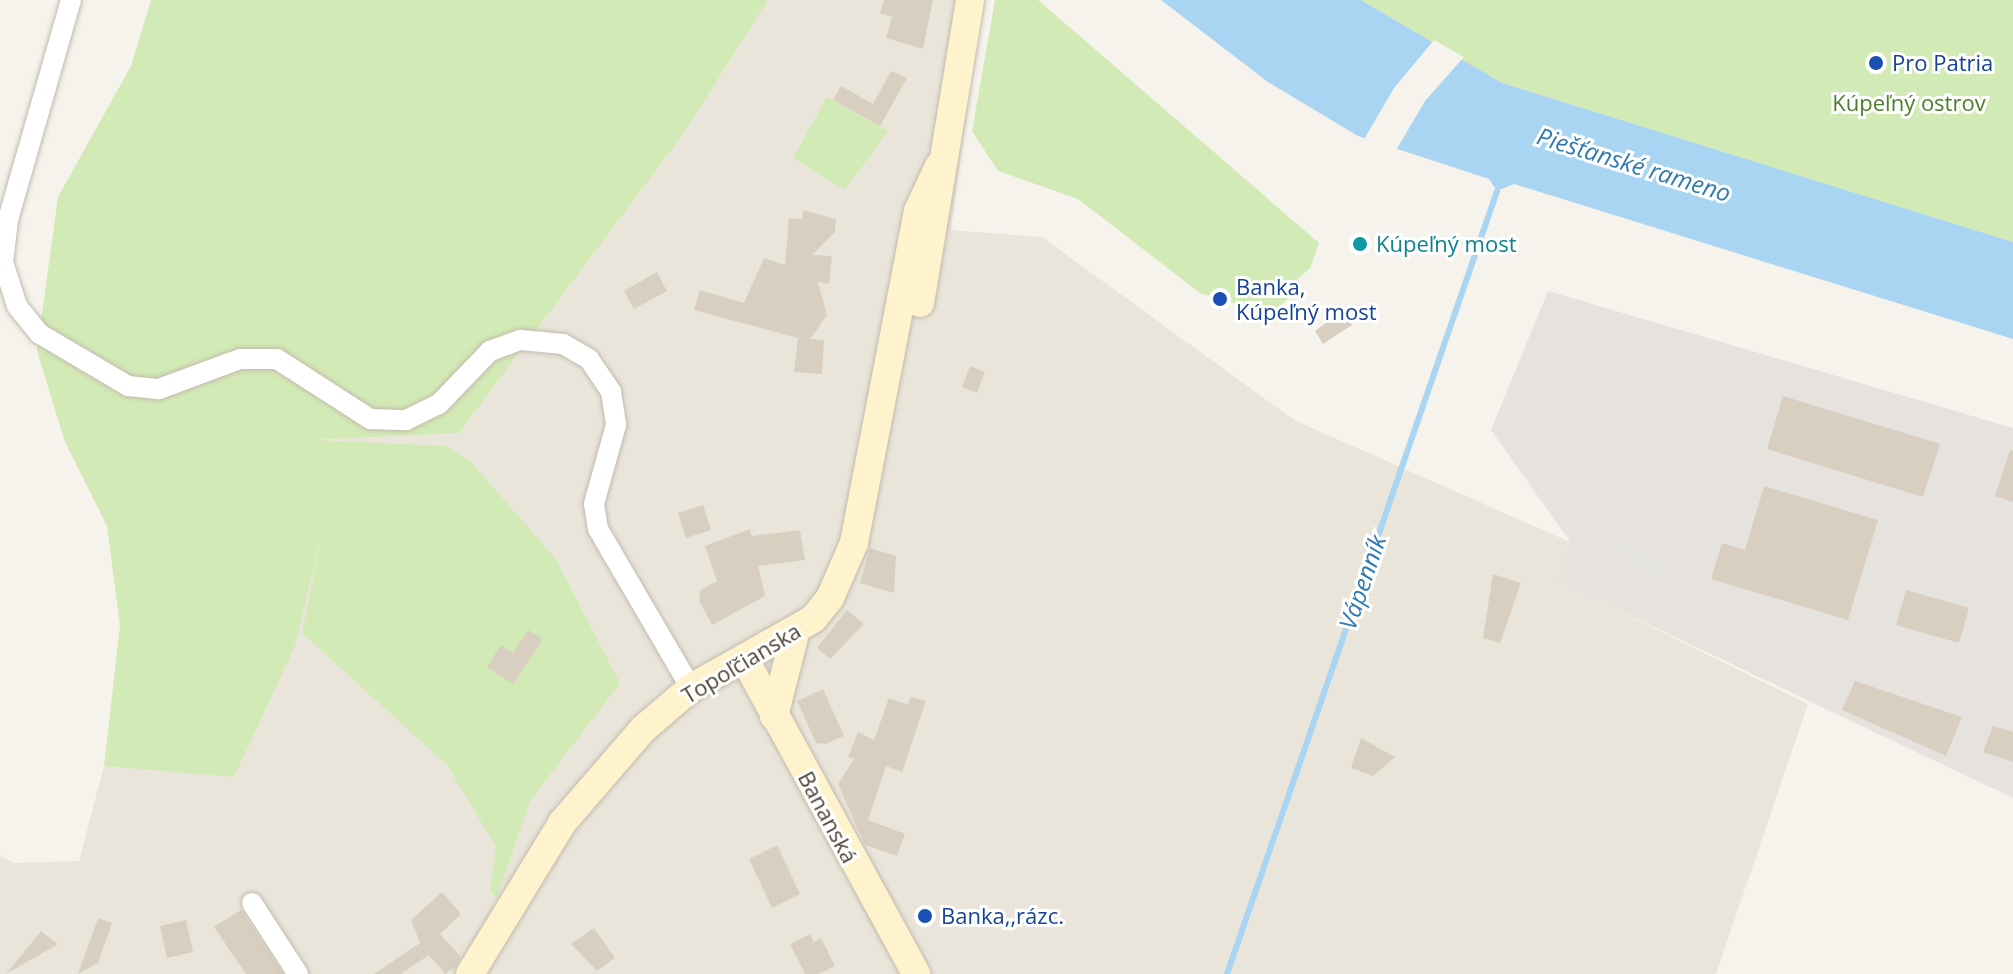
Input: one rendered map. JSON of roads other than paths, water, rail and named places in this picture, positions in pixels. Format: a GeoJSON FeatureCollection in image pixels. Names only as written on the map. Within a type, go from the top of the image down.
{"type":"FeatureCollection","features":[{"type":"Feature","properties":{"kind":"main road","name":"Topoľčianska"},"geometry":{"type":"LineString","coordinates":[[470,974],[590,787],[691,688],[796,630],[830,598],[847,566],[877,441],[905,366],[935,235],[939,166],[970,0]]}},
{"type":"Feature","properties":{"kind":"main road"},"geometry":{"type":"LineString","coordinates":[[774,716],[796,630]]}},
{"type":"Feature","properties":{"kind":"main road","name":"Bananská"},"geometry":{"type":"LineString","coordinates":[[744,658],[916,974]]}},
{"type":"Feature","properties":{"kind":"street"},"geometry":{"type":"LineString","coordinates":[[71,0],[8,220],[3,262],[17,306],[40,334],[128,386],[159,389],[240,359],[277,359],[370,419],[406,420],[439,404],[490,351],[521,340],[563,344],[589,359],[611,392],[616,425],[594,504],[598,529],[691,688]]}},
{"type":"Feature","properties":{"kind":"street"},"geometry":{"type":"LineString","coordinates":[[252,903],[298,974]]}},
{"type":"Feature","properties":{"kind":"water","name":"Piešťanské rameno"},"geometry":{"type":"Polygon","coordinates":[[[1161,0],[1361,0],[1502,83],[2013,242],[2013,339],[1514,184],[1497,191],[1489,179],[1358,136],[1268,82],[1161,0]]]}},
{"type":"Feature","properties":{"kind":"waterway","name":"Vápenník"},"geometry":{"type":"LineString","coordinates":[[1227,974],[1497,191]]}},
{"type":"Feature","properties":{"kind":"place","name":"Pro Patria"},"geometry":{"type":"Point","coordinates":[1876,63]}},
{"type":"Feature","properties":{"kind":"place","name":"Kúpeľný most"},"geometry":{"type":"Point","coordinates":[1360,244]}},
{"type":"Feature","properties":{"kind":"place","name":"Banka, Kúpeľný most"},"geometry":{"type":"Point","coordinates":[1220,299]}},
{"type":"Feature","properties":{"kind":"place","name":"Banka,,rázc."},"geometry":{"type":"Point","coordinates":[925,916]}},
{"type":"Feature","properties":{"kind":"park label","name":"Kúpeľný ostrov"},"geometry":{"type":"Point","coordinates":[1909,103]}}]}
